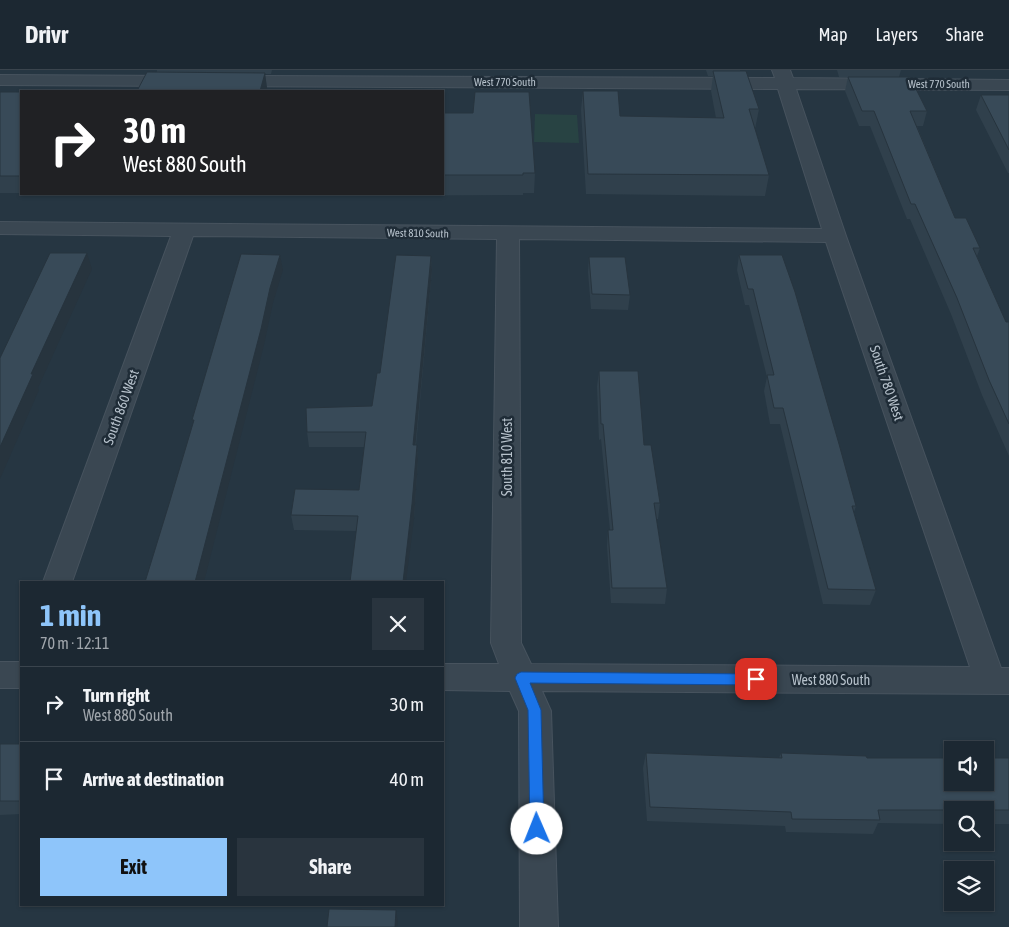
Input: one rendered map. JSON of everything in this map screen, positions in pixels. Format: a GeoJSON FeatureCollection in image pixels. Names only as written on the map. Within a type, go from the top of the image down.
{"type":"FeatureCollection","features":[{"type":"Feature","properties":{"kind":"street","name":"West 770 South"},"geometry":{"type":"LineString","coordinates":[[0,80],[202,81],[783,77],[1009,85]]}},
{"type":"Feature","properties":{"kind":"street","name":"South 780 West"},"geometry":{"type":"LineString","coordinates":[[783,77],[835,236],[1000,681]]}},
{"type":"Feature","properties":{"kind":"street","name":"West 810 South"},"geometry":{"type":"LineString","coordinates":[[0,228],[835,236]]}},
{"type":"Feature","properties":{"kind":"street","name":"South 860 West"},"geometry":{"type":"LineString","coordinates":[[57,581],[184,231]]}},
{"type":"Feature","properties":{"kind":"street","name":"South 810 West"},"geometry":{"type":"LineString","coordinates":[[508,234],[506,643],[535,710],[539,927]]}},
{"type":"Feature","properties":{"kind":"street"},"geometry":{"type":"LineString","coordinates":[[0,675],[20,675]]}},
{"type":"Feature","properties":{"kind":"street","name":"West 880 South"},"geometry":{"type":"LineString","coordinates":[[444,677],[1000,681]]}},
{"type":"Feature","properties":{"kind":"green space"},"geometry":{"type":"Polygon","coordinates":[[[535,114],[577,115],[579,143],[534,142],[535,114]]]}},
{"type":"Feature","properties":{"kind":"building"},"geometry":{"type":"Polygon","coordinates":[[[713,71],[746,71],[759,109],[749,109],[769,175],[588,174],[583,91],[618,91],[620,116],[724,118],[713,71]]]}},
{"type":"Feature","properties":{"kind":"building"},"geometry":{"type":"Polygon","coordinates":[[[147,72],[265,73],[260,90],[138,90],[147,72]]]}},
{"type":"Feature","properties":{"kind":"building"},"geometry":{"type":"Polygon","coordinates":[[[848,77],[910,77],[927,111],[910,111],[955,218],[966,218],[980,248],[973,248],[1006,322],[1009,322],[1009,424],[989,380],[957,298],[915,204],[911,204],[874,111],[862,111],[848,77]]]}},
{"type":"Feature","properties":{"kind":"building"},"geometry":{"type":"Polygon","coordinates":[[[0,92],[20,92],[20,176],[0,176],[0,92]]]}},
{"type":"Feature","properties":{"kind":"building"},"geometry":{"type":"Polygon","coordinates":[[[475,92],[529,92],[535,173],[523,173],[523,175],[444,175],[444,113],[473,113],[475,92]]]}},
{"type":"Feature","properties":{"kind":"building"},"geometry":{"type":"Polygon","coordinates":[[[981,95],[1009,95],[1009,150],[981,95]]]}},
{"type":"Feature","properties":{"kind":"building"},"geometry":{"type":"Polygon","coordinates":[[[50,253],[87,253],[31,374],[33,374],[0,447],[0,358],[50,253]]]}},
{"type":"Feature","properties":{"kind":"building"},"geometry":{"type":"Polygon","coordinates":[[[241,254],[280,255],[195,581],[145,581],[194,420],[192,420],[241,254]]]}},
{"type":"Feature","properties":{"kind":"building"},"geometry":{"type":"Polygon","coordinates":[[[396,255],[431,256],[413,445],[417,445],[412,504],[403,581],[350,581],[358,516],[291,515],[295,489],[359,490],[366,432],[307,432],[306,408],[372,406],[377,373],[380,373],[396,255]]]}},
{"type":"Feature","properties":{"kind":"building"},"geometry":{"type":"Polygon","coordinates":[[[739,255],[782,255],[795,292],[839,444],[856,506],[852,506],[876,590],[828,589],[783,408],[774,408],[767,375],[774,375],[753,289],[748,289],[739,255]]]}},
{"type":"Feature","properties":{"kind":"building"},"geometry":{"type":"Polygon","coordinates":[[[589,257],[625,257],[630,295],[592,294],[589,257]]]}},
{"type":"Feature","properties":{"kind":"building"},"geometry":{"type":"Polygon","coordinates":[[[599,371],[638,371],[644,445],[651,445],[660,503],[654,503],[667,588],[612,588],[608,530],[613,530],[603,424],[601,424],[599,371]]]}},
{"type":"Feature","properties":{"kind":"building"},"geometry":{"type":"Polygon","coordinates":[[[0,744],[20,744],[20,801],[0,801],[0,744]]]}},
{"type":"Feature","properties":{"kind":"building"},"geometry":{"type":"Polygon","coordinates":[[[646,753],[782,758],[781,753],[866,756],[867,758],[944,758],[944,791],[994,791],[994,758],[1009,758],[1009,810],[994,810],[994,801],[944,801],[944,810],[878,810],[880,820],[792,819],[791,812],[650,807],[646,753]]]}},
{"type":"Feature","properties":{"kind":"building"},"geometry":{"type":"Polygon","coordinates":[[[329,909],[396,910],[395,927],[327,927],[329,909]]]}},
{"type":"Feature","properties":{"kind":"route"},"geometry":{"type":"LineString","coordinates":[[537,829],[535,710],[521,678],[756,679]]}}]}
